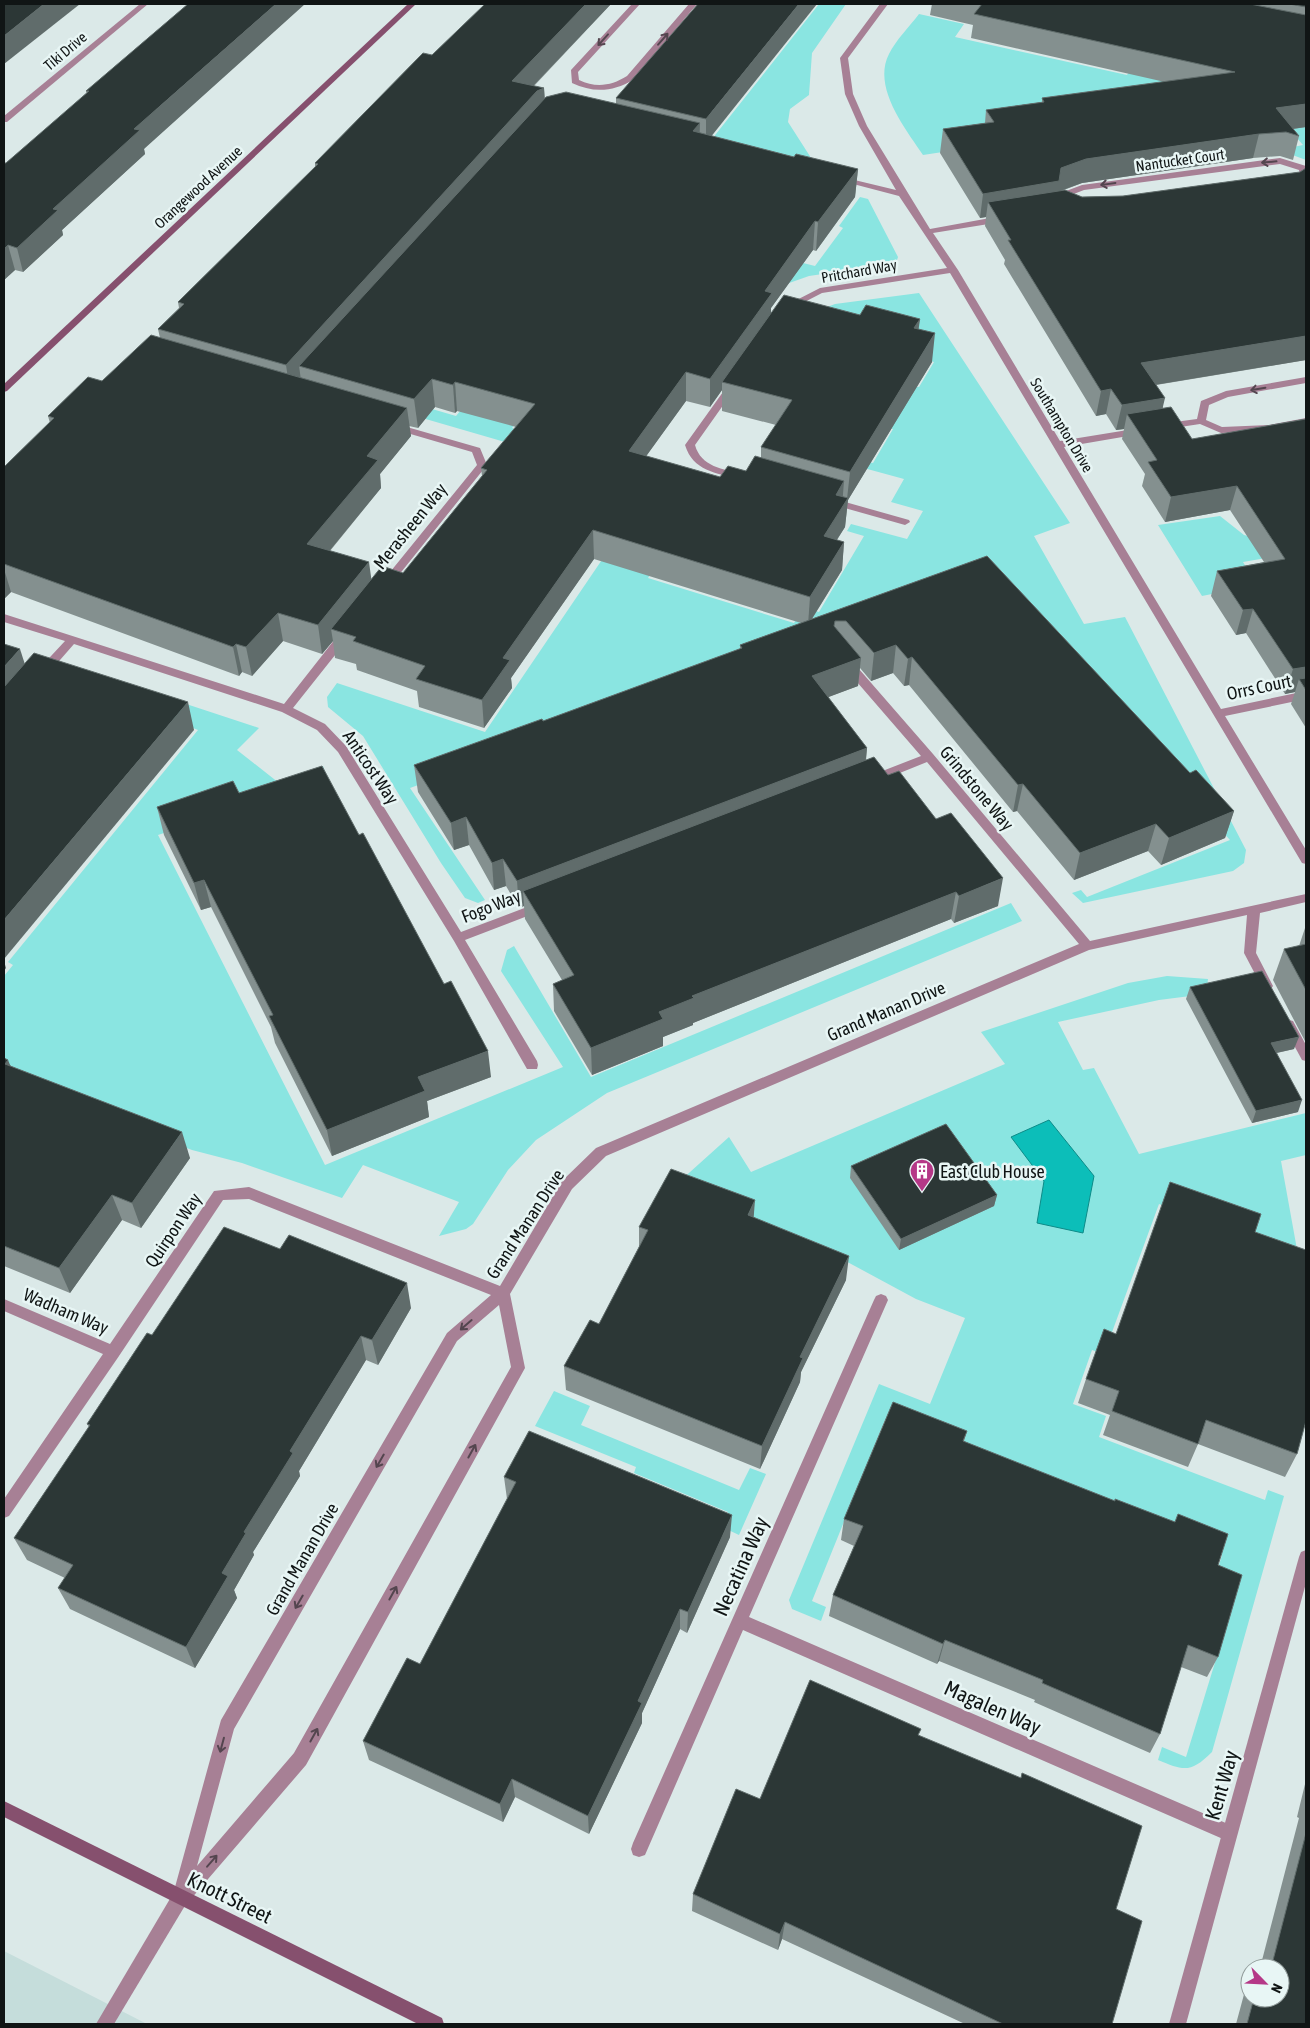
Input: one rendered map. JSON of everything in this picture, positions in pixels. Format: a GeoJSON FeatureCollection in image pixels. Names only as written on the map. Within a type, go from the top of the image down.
{"type":"FeatureCollection","features":[{"type":"Feature","properties":{"kind":"street","name":"Tiki Drive"},"geometry":{"type":"LineString","coordinates":[[4,120],[144,4]]}},
{"type":"Feature","properties":{"kind":"street","name":"Orangewood Avenue"},"geometry":{"type":"LineString","coordinates":[[4,390],[412,4]]}},
{"type":"Feature","properties":{"kind":"street"},"geometry":{"type":"LineString","coordinates":[[636,4],[574,72],[575,81],[586,87],[607,89],[621,84],[630,78],[693,4]]}},
{"type":"Feature","properties":{"kind":"street","name":"Southampton Drive"},"geometry":{"type":"LineString","coordinates":[[884,4],[844,58],[849,94],[863,126],[926,232],[953,270],[1306,860]]}},
{"type":"Feature","properties":{"kind":"street","name":"Nantucket Court"},"geometry":{"type":"LineString","coordinates":[[1058,210],[1061,196],[1082,188],[1280,161],[1303,168],[1306,182],[1293,191]]}},
{"type":"Feature","properties":{"kind":"street"},"geometry":{"type":"LineString","coordinates":[[834,178],[903,194]]}},
{"type":"Feature","properties":{"kind":"street"},"geometry":{"type":"LineString","coordinates":[[926,232],[1008,218]]}},
{"type":"Feature","properties":{"kind":"street","name":"Pritchard Way"},"geometry":{"type":"LineString","coordinates":[[782,316],[787,308],[820,291],[953,270]]}},
{"type":"Feature","properties":{"kind":"street"},"geometry":{"type":"LineString","coordinates":[[736,380],[690,445],[692,456],[702,465],[748,478]]}},
{"type":"Feature","properties":{"kind":"street"},"geometry":{"type":"LineString","coordinates":[[1200,421],[1204,403],[1219,397],[1306,380]]}},
{"type":"Feature","properties":{"kind":"street"},"geometry":{"type":"LineString","coordinates":[[1056,445],[1200,421],[1221,430],[1269,428],[1306,422]]}},
{"type":"Feature","properties":{"kind":"street","name":"Merasheen Way"},"geometry":{"type":"LineString","coordinates":[[380,422],[476,450],[482,465],[381,590]]}},
{"type":"Feature","properties":{"kind":"street"},"geometry":{"type":"LineString","coordinates":[[822,499],[906,522]]}},
{"type":"Feature","properties":{"kind":"street","name":"Anticost Way"},"geometry":{"type":"LineString","coordinates":[[4,618],[286,709],[322,727],[342,749],[458,938],[532,1065]]}},
{"type":"Feature","properties":{"kind":"street"},"geometry":{"type":"LineString","coordinates":[[286,709],[351,628]]}},
{"type":"Feature","properties":{"kind":"street"},"geometry":{"type":"LineString","coordinates":[[37,678],[71,641]]}},
{"type":"Feature","properties":{"kind":"street","name":"Grindstone Way"},"geometry":{"type":"LineString","coordinates":[[838,653],[929,757],[1087,946]]}},
{"type":"Feature","properties":{"kind":"street","name":"Orrs Court"},"geometry":{"type":"LineString","coordinates":[[1219,713],[1306,695]]}},
{"type":"Feature","properties":{"kind":"street"},"geometry":{"type":"LineString","coordinates":[[855,786],[929,757]]}},
{"type":"Feature","properties":{"kind":"street","name":"Grand Manan Drive"},"geometry":{"type":"LineString","coordinates":[[180,1898],[227,1726],[452,1337],[503,1293],[568,1185],[601,1152],[1087,946],[1306,898]]}},
{"type":"Feature","properties":{"kind":"street","name":"Fogo Way"},"geometry":{"type":"LineString","coordinates":[[458,938],[550,902]]}},
{"type":"Feature","properties":{"kind":"street"},"geometry":{"type":"LineString","coordinates":[[1254,910],[1250,953],[1273,996]]}},
{"type":"Feature","properties":{"kind":"street"},"geometry":{"type":"LineString","coordinates":[[1283,1013],[1306,1056]]}},
{"type":"Feature","properties":{"kind":"street","name":"Quirpon Way"},"geometry":{"type":"LineString","coordinates":[[4,1511],[114,1352],[219,1195],[249,1194],[503,1293]]}},
{"type":"Feature","properties":{"kind":"street"},"geometry":{"type":"LineString","coordinates":[[104,2024],[180,1898],[300,1759],[518,1368],[503,1293]]}},
{"type":"Feature","properties":{"kind":"street","name":"Necatina Way"},"geometry":{"type":"LineString","coordinates":[[639,1849],[881,1300]]}},
{"type":"Feature","properties":{"kind":"street","name":"Wadham Way"},"geometry":{"type":"LineString","coordinates":[[4,1305],[114,1352]]}},
{"type":"Feature","properties":{"kind":"street","name":"Kent Way"},"geometry":{"type":"LineString","coordinates":[[1177,2024],[1306,1557]]}},
{"type":"Feature","properties":{"kind":"street","name":"Magalen Way"},"geometry":{"type":"LineString","coordinates":[[740,1620],[1229,1833]]}},
{"type":"Feature","properties":{"kind":"street","name":"Knott Street"},"geometry":{"type":"LineString","coordinates":[[4,1809],[436,2024]]}},
{"type":"Feature","properties":{"kind":"shaded area"},"geometry":{"type":"Polygon","coordinates":[[[819,4],[846,4],[812,53],[809,95],[790,109],[788,122],[813,161],[712,139],[819,4]]]}},
{"type":"Feature","properties":{"kind":"shaded area"},"geometry":{"type":"Polygon","coordinates":[[[919,14],[964,24],[955,37],[1127,75],[1136,61],[1306,98],[1306,160],[1279,150],[1303,145],[1258,93],[923,155],[893,107],[885,80],[885,67],[889,54],[919,14]]]}},
{"type":"Feature","properties":{"kind":"shaded area"},"geometry":{"type":"Polygon","coordinates":[[[860,197],[868,199],[898,257],[897,260],[890,264],[809,276],[775,288],[536,396],[512,428],[711,485],[648,578],[794,623],[803,607],[819,612],[864,536],[847,531],[851,524],[907,539],[923,511],[891,502],[904,479],[816,455],[819,449],[873,463],[893,429],[886,427],[913,386],[919,387],[934,362],[913,356],[809,314],[835,304],[919,293],[1070,523],[1034,536],[1084,624],[1125,617],[1246,850],[1244,863],[1233,871],[1083,903],[1072,893],[1081,890],[1087,897],[1230,840],[991,578],[410,788],[485,900],[478,903],[465,898],[441,863],[363,736],[328,707],[327,697],[337,683],[485,732],[631,517],[657,486],[350,397],[391,397],[456,416],[576,272],[641,222],[815,266],[843,228],[839,226],[860,197]]]}},
{"type":"Feature","properties":{"kind":"shaded area"},"geometry":{"type":"Polygon","coordinates":[[[1220,516],[1244,535],[1306,551],[1243,562],[1257,585],[1202,596],[1158,525],[1220,516]]]}},
{"type":"Feature","properties":{"kind":"shaded area"},"geometry":{"type":"Polygon","coordinates":[[[83,670],[259,728],[237,750],[279,783],[323,766],[327,778],[158,835],[325,1165],[563,1067],[501,971],[507,950],[514,946],[591,1077],[1011,903],[1022,921],[607,1093],[536,1140],[508,1170],[473,1224],[466,1229],[439,1236],[459,1202],[363,1165],[342,1198],[242,1163],[192,1150],[4,1079],[4,976],[13,965],[8,962],[198,730],[178,722],[83,670]]]}},
{"type":"Feature","properties":{"kind":"shaded area"},"geometry":{"type":"Polygon","coordinates":[[[1167,976],[1208,979],[1206,994],[1159,1000],[1058,1022],[1083,1070],[1094,1068],[1139,1154],[1306,1113],[1306,1155],[1281,1161],[1298,1255],[1159,1204],[1104,1354],[1092,1350],[1073,1404],[1106,1416],[1099,1437],[1265,1500],[1268,1490],[1284,1496],[1212,1752],[1198,1764],[1187,1768],[1181,1768],[1158,1760],[1162,1747],[1186,1757],[1236,1594],[1213,1585],[1222,1555],[885,1420],[812,1601],[826,1607],[821,1621],[792,1609],[789,1600],[879,1384],[930,1404],[965,1318],[916,1299],[840,1258],[670,1190],[729,1137],[751,1172],[1005,1064],[981,1032],[1128,983],[1167,976]]]}},
{"type":"Feature","properties":{"kind":"shaded area"},"geometry":{"type":"Polygon","coordinates":[[[1049,1120],[1094,1176],[1083,1233],[1037,1223],[1044,1181],[1011,1137],[1049,1120]]]}},
{"type":"Feature","properties":{"kind":"shaded area"},"geometry":{"type":"Polygon","coordinates":[[[554,1391],[590,1406],[581,1425],[739,1490],[750,1468],[766,1474],[739,1535],[722,1527],[728,1512],[634,1473],[636,1467],[535,1426],[554,1391]]]}},
{"type":"Feature","properties":{"kind":"shaded area"},"geometry":{"type":"Polygon","coordinates":[[[4,1951],[147,2024],[4,2024],[4,1951]]]}},
{"type":"Feature","properties":{"kind":"building"},"geometry":{"type":"Polygon","coordinates":[[[4,4],[44,4],[4,36],[4,4]]]}},
{"type":"Feature","properties":{"kind":"building"},"geometry":{"type":"Polygon","coordinates":[[[188,4],[276,4],[134,129],[140,130],[53,209],[58,210],[17,248],[8,245],[4,249],[4,163],[188,4]]]}},
{"type":"Feature","properties":{"kind":"building"},"geometry":{"type":"Polygon","coordinates":[[[485,4],[586,4],[512,81],[544,88],[537,91],[286,365],[158,329],[184,304],[178,302],[318,164],[315,163],[423,53],[432,55],[485,4]]]}},
{"type":"Feature","properties":{"kind":"building"},"geometry":{"type":"Polygon","coordinates":[[[698,4],[799,4],[706,119],[616,98],[698,4]]]}},
{"type":"Feature","properties":{"kind":"building"},"geometry":{"type":"Polygon","coordinates":[[[982,4],[1250,4],[1306,15],[1306,104],[1276,108],[1299,136],[1286,132],[1259,134],[1086,159],[1061,168],[1059,181],[983,194],[943,129],[994,122],[986,110],[1044,102],[1042,98],[1235,72],[974,14],[982,4]]]}},
{"type":"Feature","properties":{"kind":"building"},"geometry":{"type":"Polygon","coordinates":[[[1289,4],[1306,4],[1306,7],[1289,4]]]}},
{"type":"Feature","properties":{"kind":"building"},"geometry":{"type":"Polygon","coordinates":[[[566,92],[700,123],[693,131],[794,157],[796,154],[858,169],[818,222],[815,221],[765,291],[772,293],[710,379],[686,372],[629,451],[720,477],[728,466],[746,471],[755,456],[844,481],[836,495],[848,498],[824,536],[844,542],[810,597],[593,530],[503,658],[510,660],[482,700],[416,679],[425,666],[353,641],[356,637],[331,629],[382,566],[403,573],[487,470],[481,468],[535,404],[455,382],[453,385],[432,379],[414,399],[299,366],[546,97],[566,92]]]}},
{"type":"Feature","properties":{"kind":"building"},"geometry":{"type":"Polygon","coordinates":[[[1306,168],[1306,336],[1141,363],[1165,398],[1122,405],[1111,389],[1101,391],[1008,240],[1011,240],[988,202],[1065,190],[1082,197],[1123,196],[1300,172],[1306,168]]]}},
{"type":"Feature","properties":{"kind":"building"},"geometry":{"type":"Polygon","coordinates":[[[784,295],[860,315],[866,305],[920,319],[914,328],[935,333],[850,472],[761,447],[792,400],[722,382],[784,295]]]}},
{"type":"Feature","properties":{"kind":"building"},"geometry":{"type":"Polygon","coordinates":[[[151,335],[407,408],[367,456],[378,460],[307,544],[369,562],[318,625],[278,613],[246,647],[236,644],[233,647],[4,564],[4,467],[54,418],[48,416],[88,377],[102,381],[151,335]]]}},
{"type":"Feature","properties":{"kind":"building"},"geometry":{"type":"Polygon","coordinates":[[[1171,407],[1192,439],[1306,419],[1306,667],[1293,669],[1253,609],[1243,610],[1217,571],[1285,559],[1237,486],[1171,497],[1148,462],[1157,460],[1127,414],[1171,407]]]}},
{"type":"Feature","properties":{"kind":"building"},"geometry":{"type":"Polygon","coordinates":[[[987,556],[1190,773],[1196,770],[1234,811],[1169,838],[1156,824],[1080,853],[1023,784],[1018,785],[912,657],[908,659],[896,645],[874,653],[846,621],[835,621],[834,626],[861,658],[812,676],[867,748],[517,881],[503,859],[492,863],[466,817],[451,823],[414,765],[542,719],[543,721],[742,648],[740,645],[987,556]]]}},
{"type":"Feature","properties":{"kind":"building"},"geometry":{"type":"Polygon","coordinates":[[[4,644],[20,649],[4,667],[4,644]]]}},
{"type":"Feature","properties":{"kind":"building"},"geometry":{"type":"Polygon","coordinates":[[[34,653],[188,702],[4,920],[4,687],[34,653]]]}},
{"type":"Feature","properties":{"kind":"building"},"geometry":{"type":"Polygon","coordinates":[[[1306,678],[1306,690],[1299,679],[1306,678]]]}},
{"type":"Feature","properties":{"kind":"building"},"geometry":{"type":"Polygon","coordinates":[[[874,757],[888,775],[899,771],[936,819],[951,813],[1003,878],[959,896],[956,892],[692,996],[694,998],[659,1012],[663,1019],[591,1048],[553,984],[574,975],[523,891],[874,757]]]}},
{"type":"Feature","properties":{"kind":"building"},"geometry":{"type":"Polygon","coordinates":[[[322,766],[359,835],[363,833],[444,984],[451,981],[488,1051],[418,1077],[425,1091],[327,1130],[269,1016],[273,1015],[204,880],[194,883],[157,807],[233,781],[239,793],[322,766]]]}},
{"type":"Feature","properties":{"kind":"building"},"geometry":{"type":"Polygon","coordinates":[[[1306,944],[1306,990],[1284,949],[1306,944]]]}},
{"type":"Feature","properties":{"kind":"building"},"geometry":{"type":"Polygon","coordinates":[[[1262,971],[1299,1037],[1271,1043],[1302,1100],[1256,1111],[1190,987],[1262,971]]]}},
{"type":"Feature","properties":{"kind":"building"},"geometry":{"type":"Polygon","coordinates":[[[4,1058],[8,1060],[5,1064],[182,1132],[132,1203],[112,1195],[59,1268],[4,1246],[4,1058]]]}},
{"type":"Feature","properties":{"kind":"building","name":"East Club House"},"geometry":{"type":"Polygon","coordinates":[[[946,1124],[997,1195],[901,1239],[851,1166],[946,1124]]]}},
{"type":"Feature","properties":{"kind":"building"},"geometry":{"type":"Polygon","coordinates":[[[671,1169],[755,1200],[748,1215],[849,1256],[800,1357],[803,1358],[762,1446],[564,1366],[590,1320],[599,1324],[648,1230],[639,1227],[671,1169]]]}},
{"type":"Feature","properties":{"kind":"building"},"geometry":{"type":"Polygon","coordinates":[[[1170,1182],[1261,1214],[1255,1232],[1306,1250],[1306,1421],[1297,1454],[1206,1420],[1198,1444],[1112,1411],[1119,1391],[1086,1379],[1104,1329],[1116,1334],[1170,1182]]]}},
{"type":"Feature","properties":{"kind":"building"},"geometry":{"type":"Polygon","coordinates":[[[224,1227],[280,1249],[289,1235],[407,1283],[372,1340],[361,1336],[290,1451],[293,1453],[244,1532],[246,1533],[222,1573],[228,1576],[186,1647],[58,1588],[73,1565],[14,1538],[90,1425],[87,1424],[147,1333],[152,1335],[224,1227]]]}},
{"type":"Feature","properties":{"kind":"building"},"geometry":{"type":"Polygon","coordinates":[[[893,1402],[967,1431],[963,1441],[1115,1501],[1115,1499],[1175,1522],[1178,1514],[1228,1534],[1218,1565],[1242,1575],[1218,1657],[1188,1645],[1160,1734],[1042,1683],[1043,1680],[945,1640],[943,1644],[833,1595],[863,1526],[844,1519],[893,1402]]]}},
{"type":"Feature","properties":{"kind":"building"},"geometry":{"type":"Polygon","coordinates":[[[529,1431],[732,1515],[688,1612],[680,1609],[638,1701],[642,1703],[588,1816],[512,1779],[500,1804],[363,1741],[407,1658],[420,1664],[516,1482],[504,1477],[529,1431]]]}},
{"type":"Feature","properties":{"kind":"building"},"geometry":{"type":"Polygon","coordinates":[[[810,1680],[921,1729],[918,1735],[1021,1778],[1022,1773],[1142,1826],[1116,1909],[1142,1921],[1112,2024],[1003,2024],[785,1922],[780,1934],[693,1894],[736,1789],[760,1799],[810,1680]]]}},
{"type":"Feature","properties":{"kind":"building"},"geometry":{"type":"Polygon","coordinates":[[[1306,1833],[1306,2024],[1247,2024],[1251,2008],[1290,2008],[1290,1958],[1274,1958],[1306,1833]]]}},
{"type":"Feature","properties":{"kind":"place","name":"East Club House"},"geometry":{"type":"Point","coordinates":[922,1192]}}]}
